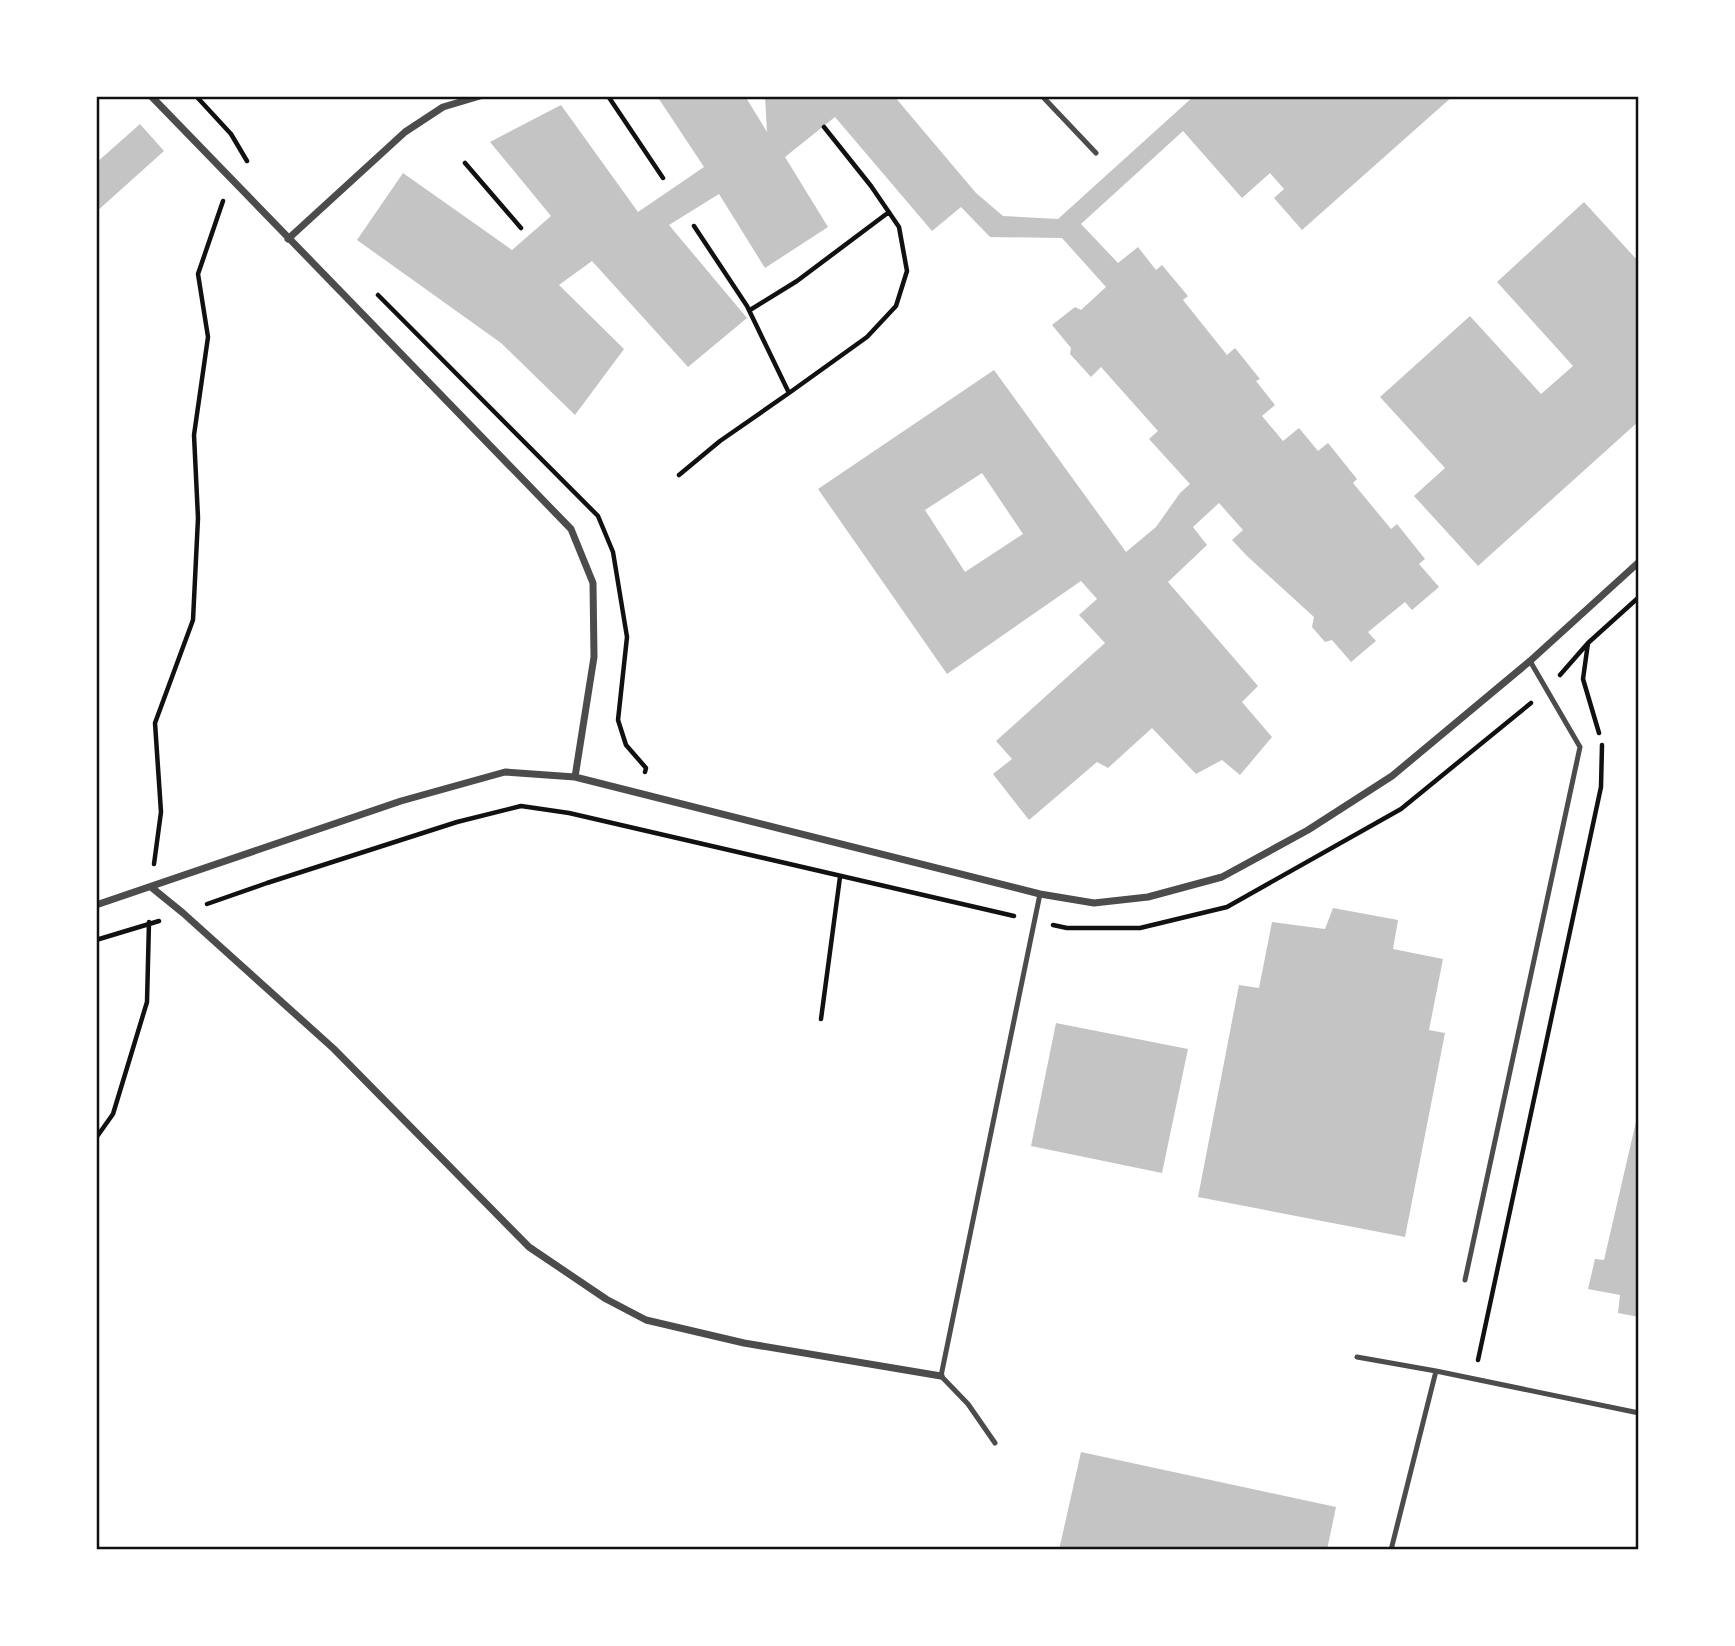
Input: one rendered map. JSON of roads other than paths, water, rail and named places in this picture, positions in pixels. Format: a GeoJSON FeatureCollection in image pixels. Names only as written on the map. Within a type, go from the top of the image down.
{"type":"FeatureCollection","features":[{"type":"Feature","properties":{"kind":"street"},"geometry":{"type":"LineString","coordinates":[[151,96],[571,529],[593,583],[594,657],[575,777]]}},
{"type":"Feature","properties":{"kind":"street"},"geometry":{"type":"LineString","coordinates":[[288,239],[405,132],[443,107],[480,96]]}},
{"type":"Feature","properties":{"kind":"street"},"geometry":{"type":"LineString","coordinates":[[96,905],[401,801],[505,772],[575,777],[1040,894],[1094,903],[1148,897],[1222,877],[1308,830],[1392,776],[1530,661],[1639,562]]}},
{"type":"Feature","properties":{"kind":"street"},"geometry":{"type":"LineString","coordinates":[[151,887],[334,1049],[529,1247],[606,1300],[646,1320],[744,1343],[941,1376]]}},
{"type":"Feature","properties":{"kind":"lane"},"geometry":{"type":"LineString","coordinates":[[1042,96],[1096,153]]}},
{"type":"Feature","properties":{"kind":"lane"},"geometry":{"type":"LineString","coordinates":[[1465,1280],[1580,747],[1530,661]]}},
{"type":"Feature","properties":{"kind":"lane"},"geometry":{"type":"LineString","coordinates":[[995,1443],[968,1404],[941,1376],[1040,894]]}},
{"type":"Feature","properties":{"kind":"lane"},"geometry":{"type":"LineString","coordinates":[[1357,1357],[1639,1413]]}},
{"type":"Feature","properties":{"kind":"lane"},"geometry":{"type":"LineString","coordinates":[[1391,1550],[1436,1371]]}}]}
